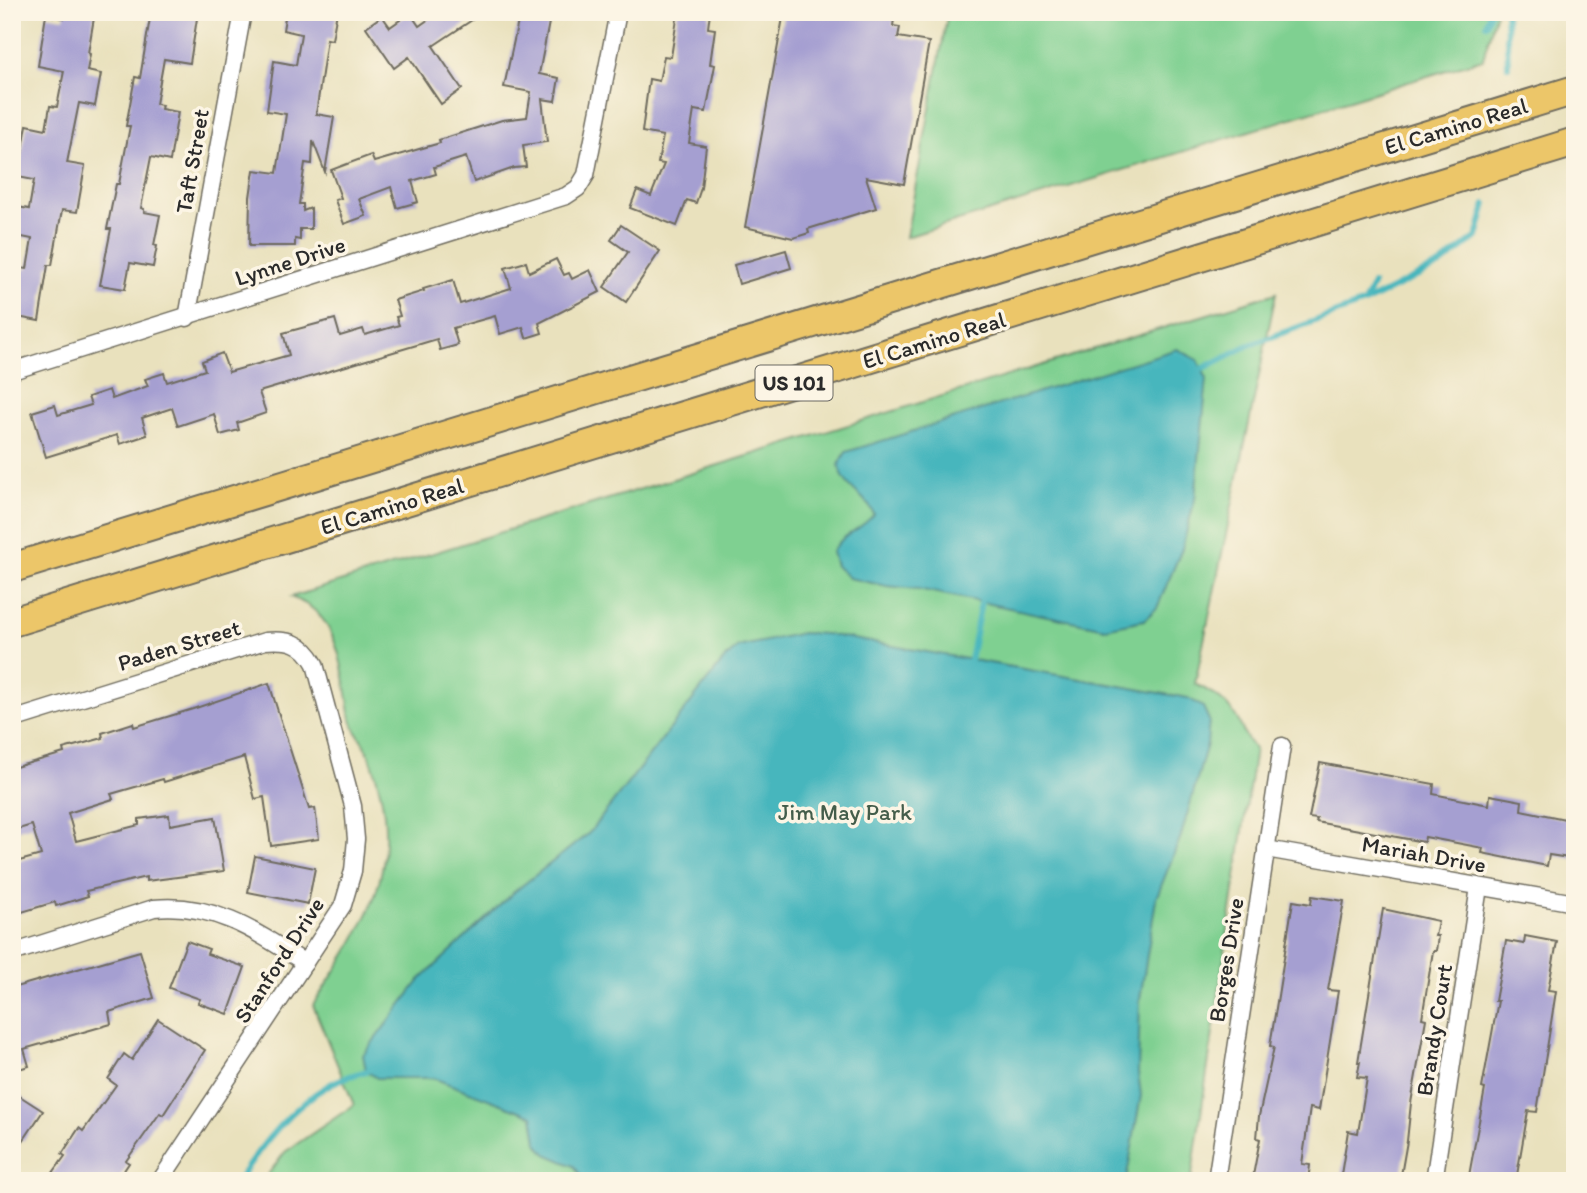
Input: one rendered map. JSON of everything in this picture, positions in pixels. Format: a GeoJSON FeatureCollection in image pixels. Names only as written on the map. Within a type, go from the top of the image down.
{"type":"FeatureCollection","features":[{"type":"Feature","properties":{"kind":"highway","name":"El Camino Real"},"geometry":{"type":"LineString","coordinates":[[12,568],[1575,90]]}},
{"type":"Feature","properties":{"kind":"highway","name":"El Camino Real"},"geometry":{"type":"LineString","coordinates":[[12,622],[1575,142]]}},
{"type":"Feature","properties":{"kind":"street","name":"Taft Street"},"geometry":{"type":"LineString","coordinates":[[187,318],[243,12]]}},
{"type":"Feature","properties":{"kind":"street","name":"Lynne Drive"},"geometry":{"type":"LineString","coordinates":[[12,372],[566,197],[578,188],[586,175],[618,12]]}},
{"type":"Feature","properties":{"kind":"street","name":"Paden Street"},"geometry":{"type":"LineString","coordinates":[[12,720],[265,641],[296,642],[309,653],[315,664],[324,700]]}},
{"type":"Feature","properties":{"kind":"street","name":"Stanford Drive"},"geometry":{"type":"LineString","coordinates":[[160,1181],[343,905],[353,871],[356,839],[354,806],[324,700]]}},
{"type":"Feature","properties":{"kind":"street","name":"Borges Drive"},"geometry":{"type":"LineString","coordinates":[[1216,1181],[1282,746]]}},
{"type":"Feature","properties":{"kind":"street","name":"Mariah Drive"},"geometry":{"type":"LineString","coordinates":[[1266,849],[1575,903]]}},
{"type":"Feature","properties":{"kind":"street","name":"Brandy Court"},"geometry":{"type":"LineString","coordinates":[[1434,1181],[1479,887]]}},
{"type":"Feature","properties":{"kind":"street"},"geometry":{"type":"LineString","coordinates":[[12,953],[154,908],[175,906],[213,912],[233,920],[305,963]]}},
{"type":"Feature","properties":{"kind":"green space"},"geometry":{"type":"Polygon","coordinates":[[[948,12],[1496,12],[1483,59],[906,237],[948,12]]]}},
{"type":"Feature","properties":{"kind":"green space","name":"Jim May Park"},"geometry":{"type":"Polygon","coordinates":[[[1276,293],[1195,684],[1213,694],[1229,708],[1255,749],[1191,1181],[263,1181],[285,1152],[354,1105],[313,1005],[347,952],[373,901],[381,875],[385,847],[384,816],[378,783],[368,752],[351,719],[344,674],[335,643],[320,616],[291,597],[1276,293]]]}},
{"type":"Feature","properties":{"kind":"water"},"geometry":{"type":"Polygon","coordinates":[[[1177,349],[1198,360],[1207,379],[1195,499],[1182,549],[1157,608],[1144,620],[1105,628],[918,589],[849,578],[836,566],[832,552],[836,546],[874,514],[845,480],[839,465],[846,452],[1177,349]]]}},
{"type":"Feature","properties":{"kind":"water"},"geometry":{"type":"Polygon","coordinates":[[[802,633],[825,634],[1188,698],[1203,707],[1209,720],[1207,744],[1181,836],[1156,899],[1140,999],[1138,1073],[1141,1095],[1126,1181],[585,1181],[574,1166],[546,1154],[537,1142],[533,1116],[433,1078],[377,1078],[366,1071],[363,1055],[420,980],[514,892],[589,833],[723,661],[738,647],[802,633]]]}},
{"type":"Feature","properties":{"kind":"building"},"geometry":{"type":"Polygon","coordinates":[[[65,12],[95,12],[87,71],[101,74],[95,106],[79,103],[67,163],[85,166],[77,212],[62,210],[52,265],[48,265],[39,321],[12,316],[12,267],[27,269],[32,239],[12,235],[12,206],[29,209],[34,180],[18,177],[27,125],[46,129],[50,106],[57,107],[64,71],[38,66],[46,15],[64,18],[65,12]]]}},
{"type":"Feature","properties":{"kind":"building"},"geometry":{"type":"Polygon","coordinates":[[[151,12],[198,12],[190,63],[164,59],[156,104],[162,105],[161,109],[178,112],[170,161],[151,157],[141,208],[144,212],[160,215],[153,267],[130,263],[125,289],[100,285],[111,229],[107,229],[130,126],[126,126],[135,77],[140,78],[151,12]]]}},
{"type":"Feature","properties":{"kind":"building"},"geometry":{"type":"Polygon","coordinates":[[[286,12],[337,12],[332,40],[327,39],[316,114],[334,117],[325,172],[313,141],[312,164],[305,163],[299,204],[303,204],[303,211],[311,208],[311,229],[300,229],[300,240],[295,239],[295,246],[249,246],[250,197],[254,170],[277,173],[286,114],[267,111],[274,61],[296,65],[301,34],[283,30],[286,12]]]}},
{"type":"Feature","properties":{"kind":"building"},"geometry":{"type":"Polygon","coordinates":[[[439,12],[484,12],[433,46],[462,89],[441,104],[409,57],[394,68],[366,27],[382,16],[390,27],[410,13],[419,26],[439,12]]]}},
{"type":"Feature","properties":{"kind":"building"},"geometry":{"type":"Polygon","coordinates":[[[520,12],[551,12],[539,74],[559,78],[555,101],[542,99],[547,142],[523,145],[526,167],[514,168],[474,182],[466,157],[434,167],[436,174],[412,181],[418,202],[397,208],[391,187],[359,199],[366,216],[344,224],[335,200],[341,198],[331,170],[371,155],[374,162],[440,143],[439,140],[502,120],[527,117],[531,92],[504,87],[520,12]]]}},
{"type":"Feature","properties":{"kind":"building"},"geometry":{"type":"Polygon","coordinates":[[[678,12],[710,12],[708,28],[715,29],[710,64],[715,65],[706,112],[694,110],[689,143],[706,146],[701,188],[696,203],[687,200],[677,226],[630,208],[637,190],[651,196],[664,164],[658,163],[663,136],[642,132],[649,79],[659,81],[664,56],[671,57],[678,12]]]}},
{"type":"Feature","properties":{"kind":"building"},"geometry":{"type":"Polygon","coordinates":[[[784,12],[895,12],[893,26],[900,27],[898,37],[929,42],[904,184],[866,177],[876,208],[808,229],[809,233],[793,238],[745,227],[784,12]]]}},
{"type":"Feature","properties":{"kind":"building"},"geometry":{"type":"Polygon","coordinates":[[[621,225],[660,251],[626,302],[604,287],[628,252],[611,240],[621,225]]]}},
{"type":"Feature","properties":{"kind":"building"},"geometry":{"type":"Polygon","coordinates":[[[786,250],[791,268],[739,284],[734,265],[786,250]]]}},
{"type":"Feature","properties":{"kind":"building"},"geometry":{"type":"Polygon","coordinates":[[[556,259],[564,275],[569,273],[572,279],[590,270],[600,292],[539,323],[542,333],[526,338],[523,327],[500,334],[495,316],[453,328],[458,345],[440,350],[437,339],[259,392],[266,413],[237,423],[239,430],[220,435],[214,414],[178,426],[172,408],[142,418],[147,435],[120,444],[117,435],[46,457],[32,412],[55,405],[58,415],[91,405],[88,397],[109,390],[112,399],[148,386],[145,379],[164,373],[167,382],[205,370],[202,361],[222,353],[229,372],[289,355],[283,333],[335,319],[340,336],[363,329],[365,335],[399,325],[396,317],[400,316],[395,300],[453,280],[460,304],[511,288],[505,268],[526,262],[529,272],[556,259]]]}},
{"type":"Feature","properties":{"kind":"building"},"geometry":{"type":"Polygon","coordinates":[[[269,683],[309,809],[315,808],[319,839],[271,846],[264,797],[255,799],[244,757],[164,782],[163,779],[111,794],[113,799],[68,813],[76,841],[139,825],[139,819],[169,815],[170,825],[215,817],[224,871],[146,881],[146,877],[86,891],[88,896],[56,906],[55,902],[12,915],[12,863],[41,855],[32,825],[12,831],[12,768],[103,738],[102,733],[133,723],[134,727],[269,683]]]}},
{"type":"Feature","properties":{"kind":"building"},"geometry":{"type":"Polygon","coordinates":[[[1320,763],[1434,784],[1433,794],[1489,805],[1490,795],[1522,801],[1521,810],[1575,821],[1575,859],[1549,855],[1547,866],[1482,853],[1483,848],[1425,837],[1424,842],[1316,822],[1317,819],[1309,818],[1320,763]]]}},
{"type":"Feature","properties":{"kind":"building"},"geometry":{"type":"Polygon","coordinates":[[[255,856],[315,868],[308,904],[248,892],[255,856]]]}},
{"type":"Feature","properties":{"kind":"building"},"geometry":{"type":"Polygon","coordinates":[[[1312,896],[1344,901],[1328,990],[1338,991],[1319,1110],[1310,1108],[1302,1164],[1310,1165],[1308,1181],[1252,1181],[1260,1139],[1257,1138],[1259,1116],[1274,1047],[1270,1046],[1293,901],[1311,904],[1312,896]]]}},
{"type":"Feature","properties":{"kind":"building"},"geometry":{"type":"Polygon","coordinates":[[[1383,909],[1438,921],[1436,951],[1433,951],[1422,1018],[1426,1019],[1407,1141],[1400,1181],[1340,1181],[1348,1131],[1358,1133],[1367,1078],[1357,1077],[1358,1062],[1383,909]]]}},
{"type":"Feature","properties":{"kind":"building"},"geometry":{"type":"Polygon","coordinates":[[[1525,936],[1557,942],[1548,990],[1556,991],[1537,1112],[1528,1111],[1516,1181],[1468,1181],[1485,1089],[1482,1088],[1506,941],[1524,944],[1525,936]]]}},
{"type":"Feature","properties":{"kind":"building"},"geometry":{"type":"Polygon","coordinates":[[[187,941],[209,949],[207,954],[245,967],[228,1014],[198,1003],[200,999],[169,988],[187,941]]]}},
{"type":"Feature","properties":{"kind":"building"},"geometry":{"type":"Polygon","coordinates":[[[140,951],[154,998],[109,1012],[111,1024],[24,1049],[29,1066],[12,1071],[12,988],[140,951]]]}},
{"type":"Feature","properties":{"kind":"building"},"geometry":{"type":"Polygon","coordinates":[[[158,1019],[205,1050],[163,1115],[160,1113],[126,1161],[129,1163],[117,1181],[47,1181],[65,1156],[62,1154],[79,1128],[83,1131],[116,1085],[108,1079],[124,1054],[132,1060],[158,1019]]]}},
{"type":"Feature","properties":{"kind":"building"},"geometry":{"type":"Polygon","coordinates":[[[12,1091],[43,1111],[23,1141],[12,1134],[12,1091]]]}},
{"type":"Feature","properties":{"kind":"waterway"},"geometry":{"type":"LineString","coordinates":[[1486,24],[1490,12]]}},
{"type":"Feature","properties":{"kind":"waterway"},"geometry":{"type":"LineString","coordinates":[[1506,12],[1508,66]]}},
{"type":"Feature","properties":{"kind":"waterway"},"geometry":{"type":"LineString","coordinates":[[1202,369],[1247,346],[1364,303],[1440,265],[1477,237],[1486,204]]}},
{"type":"Feature","properties":{"kind":"waterway"},"geometry":{"type":"LineString","coordinates":[[1364,303],[1373,284]]}},
{"type":"Feature","properties":{"kind":"waterway"},"geometry":{"type":"LineString","coordinates":[[970,660],[981,602]]}},
{"type":"Feature","properties":{"kind":"waterway"},"geometry":{"type":"LineString","coordinates":[[238,1181],[267,1140],[302,1104],[333,1083],[366,1071]]}}]}
